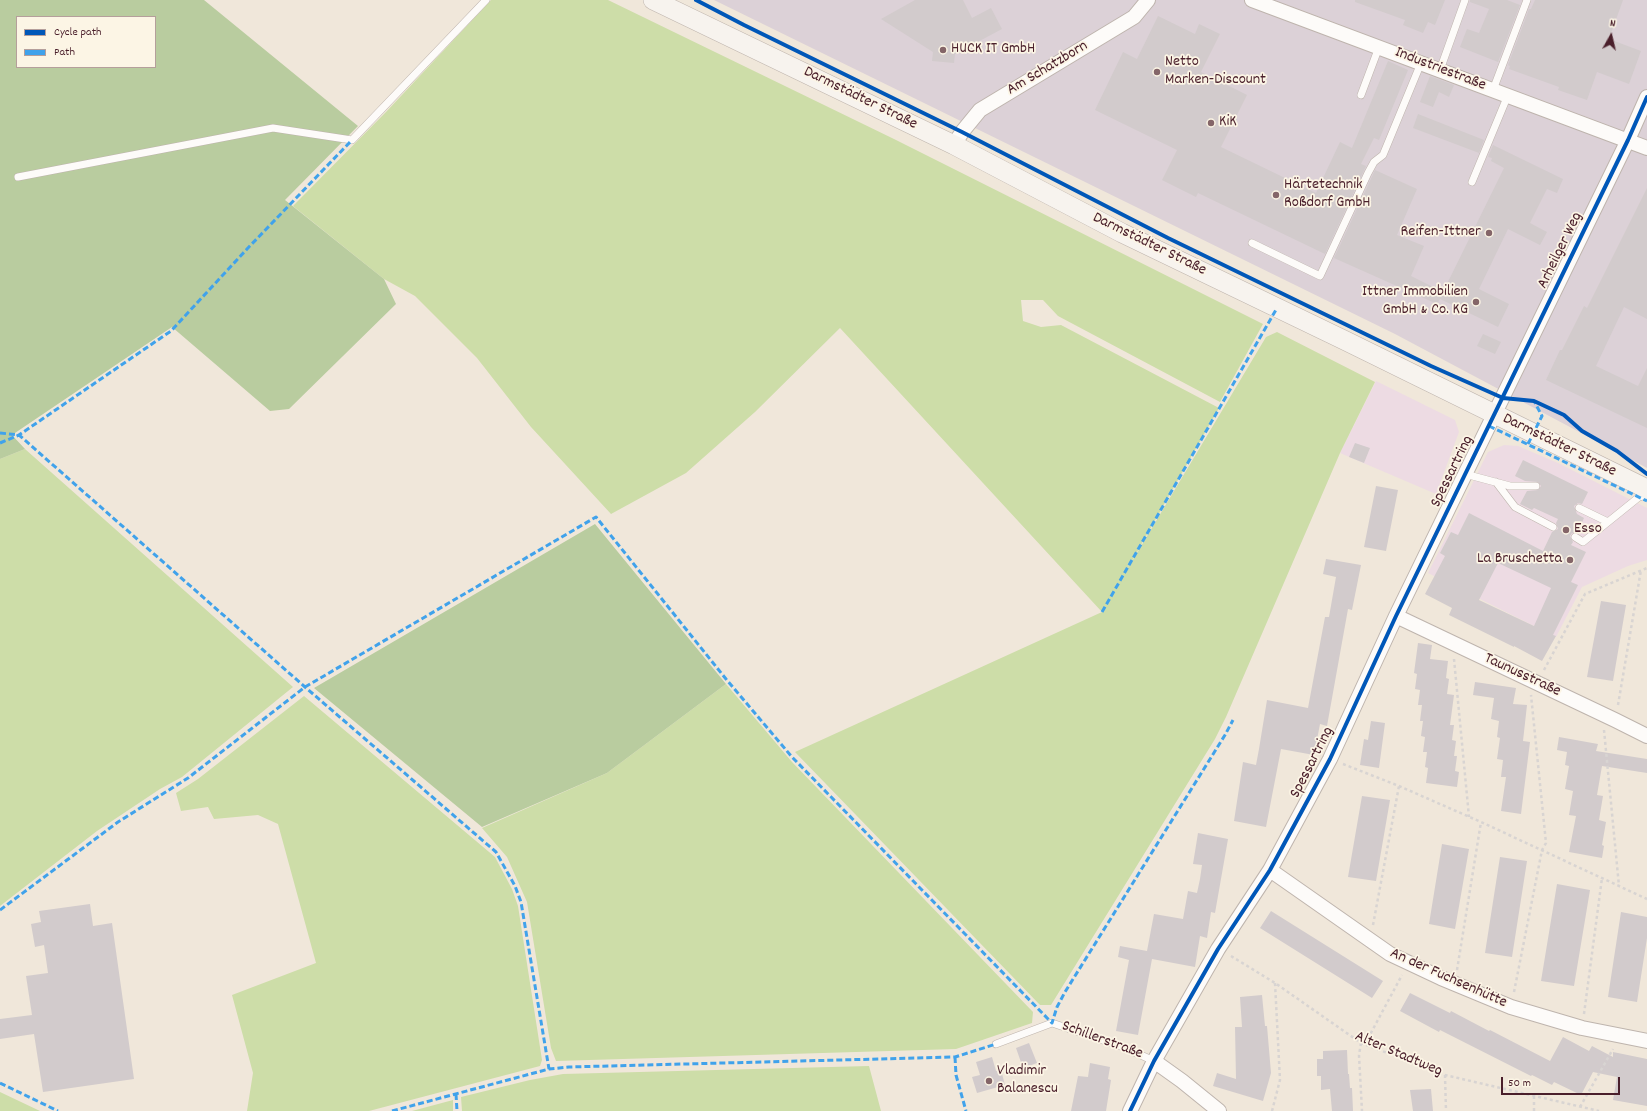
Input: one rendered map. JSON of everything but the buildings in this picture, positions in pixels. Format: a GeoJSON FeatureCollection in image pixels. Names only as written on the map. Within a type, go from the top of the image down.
{"type":"FeatureCollection","features":[{"type":"Feature","properties":{"kind":"main road","name":"Darmstädter Straße"},"geometry":{"type":"LineString","coordinates":[[653,0],[954,145],[1129,236],[1346,340],[1494,415],[1647,489]]}},
{"type":"Feature","properties":{"kind":"street","name":"Am Schatzborn"},"geometry":{"type":"LineString","coordinates":[[954,145],[962,132],[980,110],[1134,17],[1148,0]]}},
{"type":"Feature","properties":{"kind":"street","name":"Industriestraße"},"geometry":{"type":"LineString","coordinates":[[1252,0],[1647,148]]}},
{"type":"Feature","properties":{"kind":"street","name":"Arheilger Weg"},"geometry":{"type":"LineString","coordinates":[[1494,415],[1628,140],[1647,97]]}},
{"type":"Feature","properties":{"kind":"street","name":"Spessartring"},"geometry":{"type":"LineString","coordinates":[[1130,1111],[1154,1061],[1218,949],[1270,870],[1330,759],[1396,616],[1494,415]]}},
{"type":"Feature","properties":{"kind":"street","name":"Taunusstraße"},"geometry":{"type":"LineString","coordinates":[[1396,616],[1647,736]]}},
{"type":"Feature","properties":{"kind":"street","name":"An der Fuchsenhütte"},"geometry":{"type":"LineString","coordinates":[[1270,870],[1390,954],[1408,964],[1511,1007],[1582,1028],[1647,1041]]}},
{"type":"Feature","properties":{"kind":"street","name":"Schillerstraße"},"geometry":{"type":"LineString","coordinates":[[1154,1061],[1182,1081],[1219,1111]]}},
{"type":"Feature","properties":{"kind":"lane"},"geometry":{"type":"LineString","coordinates":[[18,177],[273,128],[352,140],[486,0]]}},
{"type":"Feature","properties":{"kind":"lane"},"geometry":{"type":"LineString","coordinates":[[1440,70],[1465,0]]}},
{"type":"Feature","properties":{"kind":"lane"},"geometry":{"type":"LineString","coordinates":[[1494,90],[1527,0]]}},
{"type":"Feature","properties":{"kind":"lane"},"geometry":{"type":"LineString","coordinates":[[1361,95],[1379,47]]}},
{"type":"Feature","properties":{"kind":"lane"},"geometry":{"type":"LineString","coordinates":[[1252,243],[1320,276],[1368,173],[1374,162],[1383,155],[1421,63]]}},
{"type":"Feature","properties":{"kind":"lane"},"geometry":{"type":"LineString","coordinates":[[1472,182],[1508,95]]}},
{"type":"Feature","properties":{"kind":"lane"},"geometry":{"type":"LineString","coordinates":[[1465,474],[1510,486],[1536,486]]}},
{"type":"Feature","properties":{"kind":"lane"},"geometry":{"type":"LineString","coordinates":[[1496,482],[1515,507],[1553,526]]}},
{"type":"Feature","properties":{"kind":"lane"},"geometry":{"type":"LineString","coordinates":[[1575,537],[1583,542],[1639,498],[1647,495]]}},
{"type":"Feature","properties":{"kind":"lane"},"geometry":{"type":"LineString","coordinates":[[1579,508],[1608,522]]}},
{"type":"Feature","properties":{"kind":"lane","name":"Schillerstraße"},"geometry":{"type":"LineString","coordinates":[[996,1044],[1052,1023],[1123,1047],[1154,1061]]}},
{"type":"Feature","properties":{"kind":"path"},"geometry":{"type":"LineString","coordinates":[[1511,1007],[1542,850],[1546,843],[1531,693],[1585,594],[1647,568]]}},
{"type":"Feature","properties":{"kind":"path"},"geometry":{"type":"LineString","coordinates":[[1615,720],[1641,570]]}},
{"type":"Feature","properties":{"kind":"path"},"geometry":{"type":"LineString","coordinates":[[1453,643],[1469,817]]}},
{"type":"Feature","properties":{"kind":"path"},"geometry":{"type":"LineString","coordinates":[[1603,714],[1619,886]]}},
{"type":"Feature","properties":{"kind":"path"},"geometry":{"type":"LineString","coordinates":[[1330,759],[1399,786],[1481,822],[1647,899]]}},
{"type":"Feature","properties":{"kind":"path"},"geometry":{"type":"LineString","coordinates":[[1370,940],[1399,786]]}},
{"type":"Feature","properties":{"kind":"path"},"geometry":{"type":"LineString","coordinates":[[1455,983],[1481,822]]}},
{"type":"Feature","properties":{"kind":"path"},"geometry":{"type":"LineString","coordinates":[[1582,1028],[1602,878]]}},
{"type":"Feature","properties":{"kind":"path"},"geometry":{"type":"LineString","coordinates":[[1365,1044],[1408,964]]}},
{"type":"Feature","properties":{"kind":"path"},"geometry":{"type":"LineString","coordinates":[[1272,1111],[1280,1080],[1275,983]]}},
{"type":"Feature","properties":{"kind":"path"},"geometry":{"type":"LineString","coordinates":[[1580,1107],[1620,1036]]}},
{"type":"Feature","properties":{"kind":"path"},"geometry":{"type":"LineString","coordinates":[[1361,1043],[1359,1055],[1362,1111]]}},
{"type":"Feature","properties":{"kind":"path"},"geometry":{"type":"LineString","coordinates":[[1445,1075],[1446,1111]]}},
{"type":"Feature","properties":{"kind":"path"},"geometry":{"type":"LineString","coordinates":[[1534,1096],[1534,1111]]}},
{"type":"Feature","properties":{"kind":"shaded area"},"geometry":{"type":"Polygon","coordinates":[[[714,0],[1647,0],[1647,468],[1395,334],[714,0]]]}},
{"type":"Feature","properties":{"kind":"shaded area"},"geometry":{"type":"Polygon","coordinates":[[[1376,381],[1455,420],[1459,432],[1436,494],[1340,453],[1376,381]]]}},
{"type":"Feature","properties":{"kind":"shaded area"},"geometry":{"type":"Polygon","coordinates":[[[1504,445],[1518,446],[1558,463],[1647,508],[1647,560],[1628,566],[1582,587],[1556,637],[1428,573],[1488,452],[1504,445]]]}},
{"type":"Feature","properties":{"kind":"green space"},"geometry":{"type":"Polygon","coordinates":[[[0,0],[204,0],[358,126],[285,200],[384,279],[396,304],[289,409],[270,411],[172,327],[12,435],[25,449],[0,459],[0,0]]]}},
{"type":"Feature","properties":{"kind":"green space"},"geometry":{"type":"Polygon","coordinates":[[[491,0],[608,0],[894,139],[1263,324],[1220,402],[1058,316],[1043,300],[1021,300],[1023,321],[1041,327],[1061,325],[1219,408],[1125,573],[1266,337],[1277,332],[1375,382],[1340,453],[1226,717],[1215,739],[1051,1005],[1040,1005],[795,752],[1102,612],[840,328],[755,412],[686,473],[611,514],[531,427],[477,358],[415,296],[384,279],[293,206],[386,112],[491,0]]]}},
{"type":"Feature","properties":{"kind":"green space"},"geometry":{"type":"Polygon","coordinates":[[[25,449],[293,687],[182,777],[160,789],[97,831],[0,906],[0,459],[25,449]]]}},
{"type":"Feature","properties":{"kind":"green space"},"geometry":{"type":"Polygon","coordinates":[[[595,524],[726,684],[607,773],[482,827],[314,688],[595,524]]]}},
{"type":"Feature","properties":{"kind":"green space"},"geometry":{"type":"Polygon","coordinates":[[[726,684],[792,762],[1033,1012],[1032,1023],[956,1049],[556,1061],[551,1048],[527,902],[507,857],[482,828],[607,773],[726,684]]]}},
{"type":"Feature","properties":{"kind":"green space"},"geometry":{"type":"Polygon","coordinates":[[[304,696],[495,857],[512,889],[518,906],[542,1060],[540,1066],[369,1111],[247,1111],[253,1073],[232,995],[316,963],[278,824],[258,815],[214,819],[208,807],[181,811],[176,793],[198,779],[304,696]]]}},
{"type":"Feature","properties":{"kind":"green space"},"geometry":{"type":"Polygon","coordinates":[[[869,1066],[881,1111],[462,1111],[461,1097],[530,1080],[563,1074],[869,1066]]]}},
{"type":"Feature","properties":{"kind":"green space"},"geometry":{"type":"Polygon","coordinates":[[[0,1092],[40,1111],[0,1111],[0,1092]]]}},
{"type":"Feature","properties":{"kind":"green space"},"geometry":{"type":"Polygon","coordinates":[[[453,1100],[453,1111],[412,1111],[453,1100]]]}},
{"type":"Feature","properties":{"kind":"marked path"},"geometry":{"type":"LineString","coordinates":[[0,443],[19,435],[171,331],[247,249],[352,140]]}},
{"type":"Feature","properties":{"kind":"marked path"},"geometry":{"type":"LineString","coordinates":[[1102,612],[1277,308]]}},
{"type":"Feature","properties":{"kind":"marked path"},"geometry":{"type":"LineString","coordinates":[[1528,444],[1542,416],[1534,401]]}},
{"type":"Feature","properties":{"kind":"marked path"},"geometry":{"type":"LineString","coordinates":[[1489,426],[1647,501]]}},
{"type":"Feature","properties":{"kind":"marked path"},"geometry":{"type":"LineString","coordinates":[[0,433],[19,435],[305,687],[496,852],[515,886],[521,902],[549,1069]]}},
{"type":"Feature","properties":{"kind":"marked path"},"geometry":{"type":"LineString","coordinates":[[0,910],[118,822],[188,778],[305,687],[596,517],[726,679],[792,757],[1052,1023],[1057,1007],[1065,992],[1233,720]]}},
{"type":"Feature","properties":{"kind":"marked path"},"geometry":{"type":"LineString","coordinates":[[392,1111],[549,1069],[569,1067],[955,1057],[996,1044]]}},
{"type":"Feature","properties":{"kind":"marked path"},"geometry":{"type":"LineString","coordinates":[[955,1057],[956,1075],[966,1111]]}},
{"type":"Feature","properties":{"kind":"marked path"},"geometry":{"type":"LineString","coordinates":[[0,1083],[58,1111]]}},
{"type":"Feature","properties":{"kind":"marked path"},"geometry":{"type":"LineString","coordinates":[[456,1094],[457,1111]]}},
{"type":"Feature","properties":{"kind":"cycle path"},"geometry":{"type":"LineString","coordinates":[[696,0],[962,132],[1168,238],[1431,366],[1503,398],[1534,401],[1564,415],[1582,431],[1617,451],[1647,474]]}},
{"type":"Feature","properties":{"kind":"cycle path"},"geometry":{"type":"LineString","coordinates":[[1130,1111],[1154,1061],[1218,949],[1270,870],[1330,759],[1396,616],[1628,140],[1647,97]]}},
{"type":"Feature","properties":{"kind":"place","name":"HUCK IT GmbH"},"geometry":{"type":"Point","coordinates":[943,50]}},
{"type":"Feature","properties":{"kind":"place","name":"Netto Marken-Discount"},"geometry":{"type":"Point","coordinates":[1157,72]}},
{"type":"Feature","properties":{"kind":"place","name":"KiK"},"geometry":{"type":"Point","coordinates":[1211,123]}},
{"type":"Feature","properties":{"kind":"place","name":"Härtetechnik Roßdorf GmbH"},"geometry":{"type":"Point","coordinates":[1276,195]}},
{"type":"Feature","properties":{"kind":"place","name":"Reifen-Ittner"},"geometry":{"type":"Point","coordinates":[1489,233]}},
{"type":"Feature","properties":{"kind":"place","name":"Ittner Immobilien GmbH & Co. KG"},"geometry":{"type":"Point","coordinates":[1476,302]}},
{"type":"Feature","properties":{"kind":"place","name":"Esso"},"geometry":{"type":"Point","coordinates":[1566,530]}},
{"type":"Feature","properties":{"kind":"place","name":"La Bruschetta"},"geometry":{"type":"Point","coordinates":[1570,560]}},
{"type":"Feature","properties":{"kind":"place","name":"Vladimir Balanescu"},"geometry":{"type":"Point","coordinates":[989,1081]}}]}
